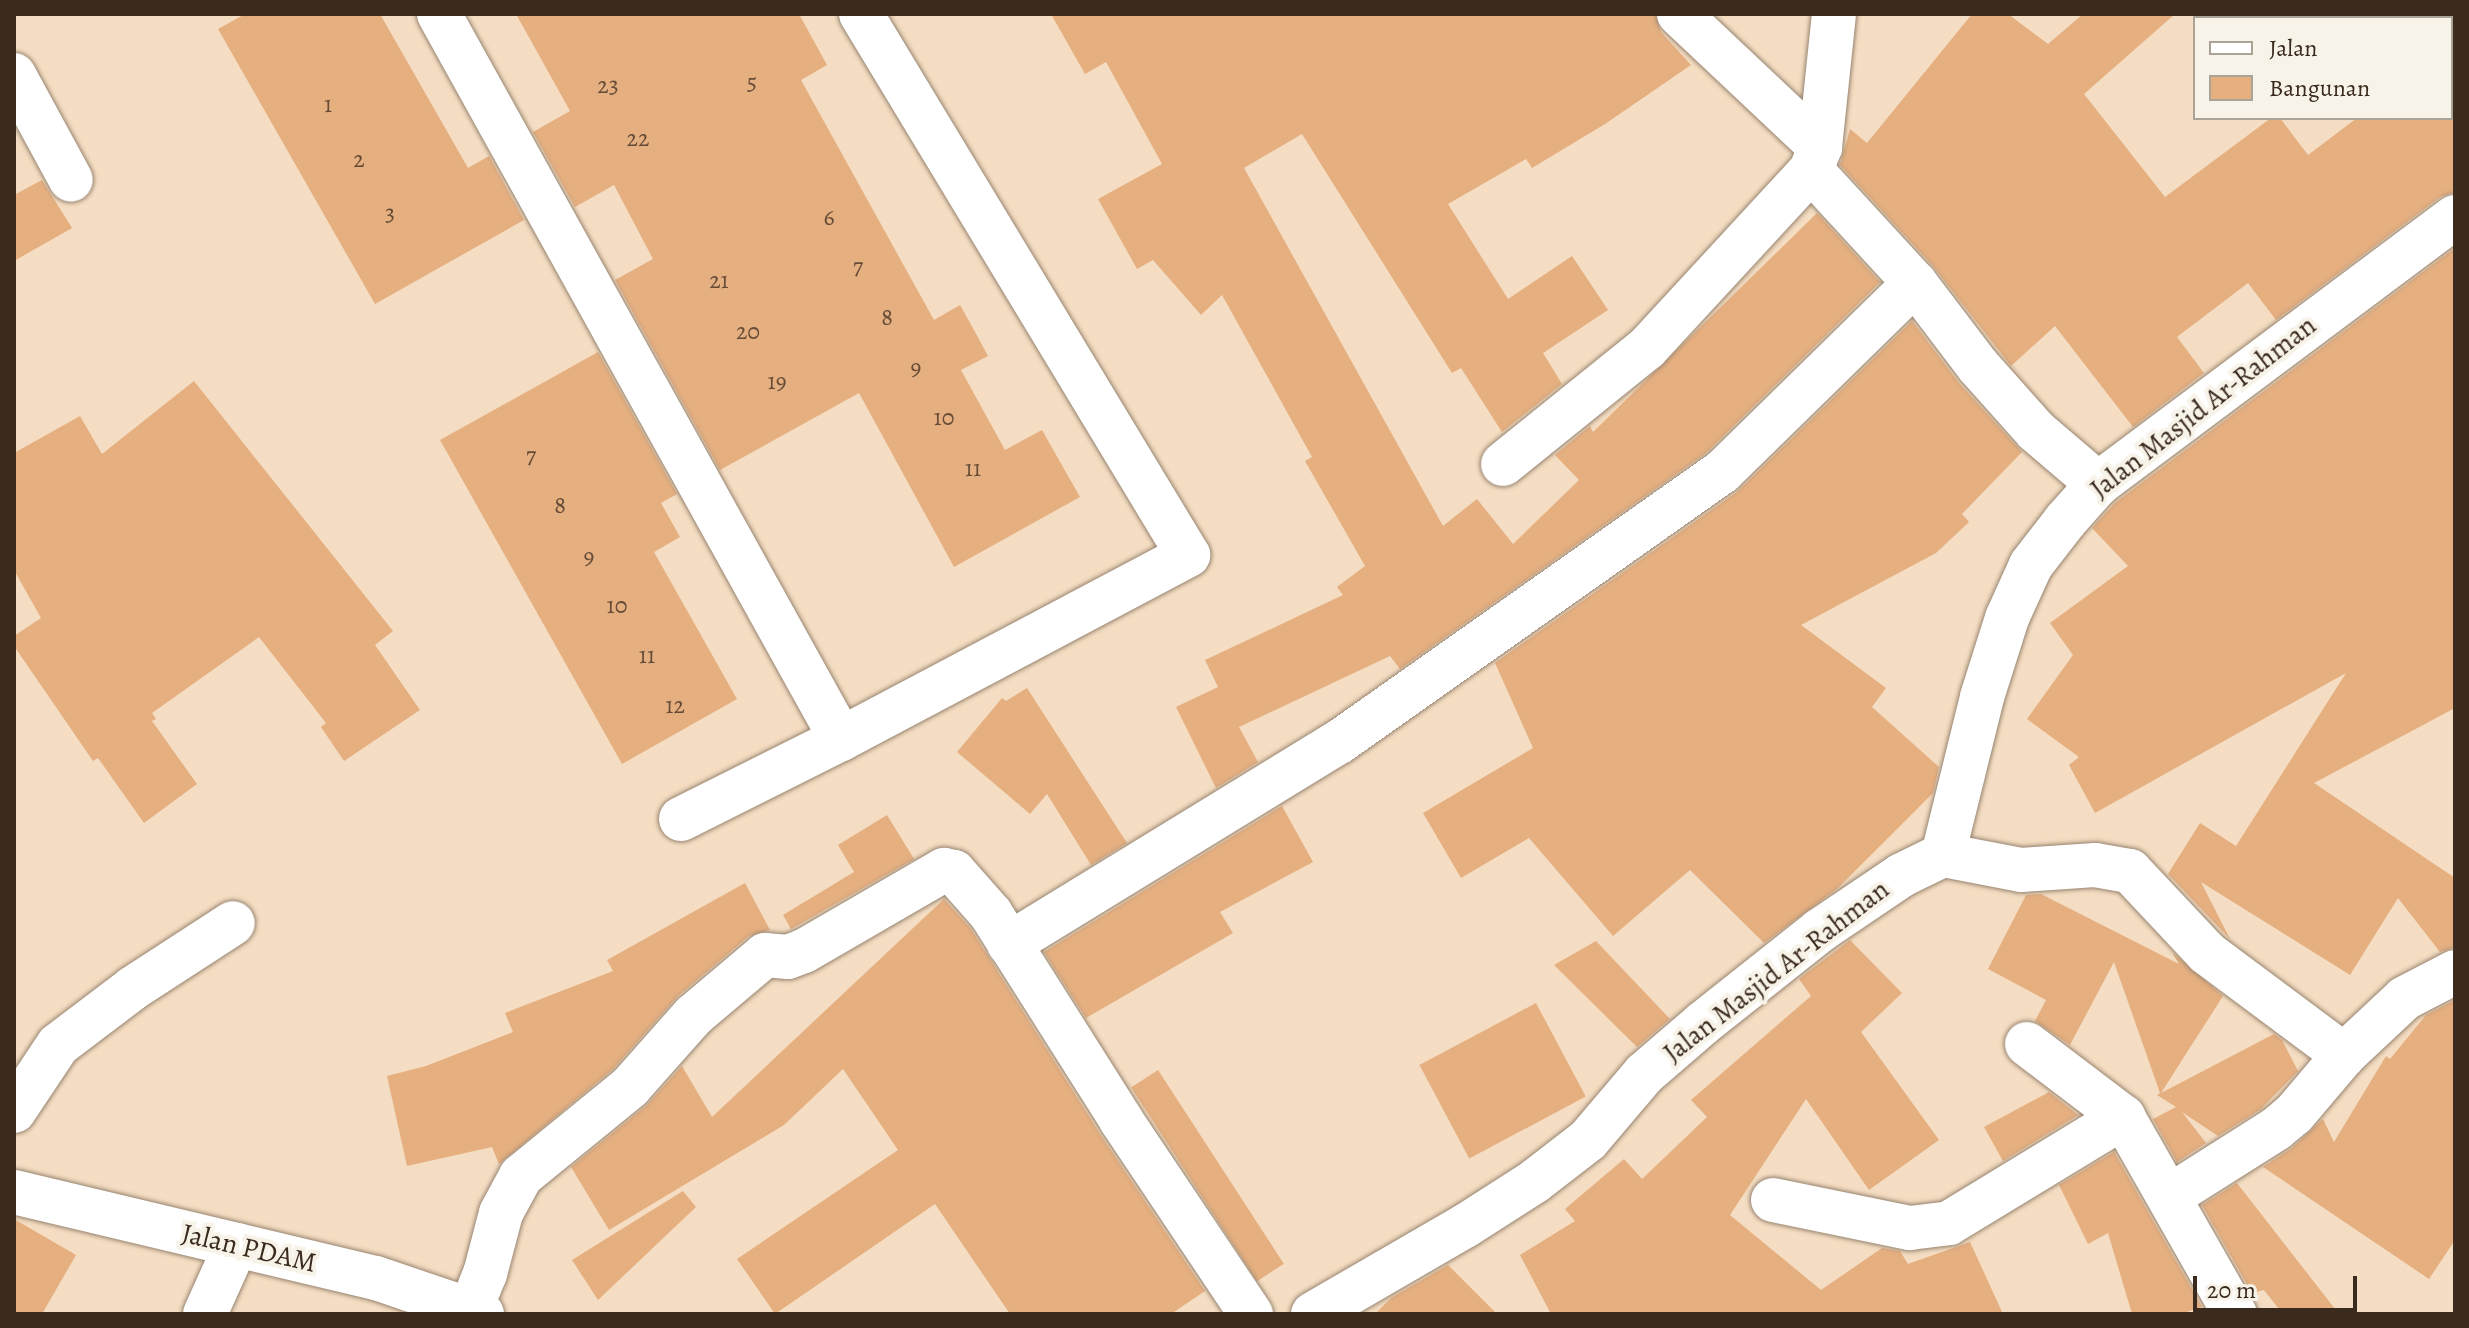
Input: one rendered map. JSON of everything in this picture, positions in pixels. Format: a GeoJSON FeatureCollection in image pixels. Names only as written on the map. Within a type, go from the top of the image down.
{"type":"FeatureCollection","features":[{"type":"Feature","properties":{"kind":"street"},"geometry":{"type":"LineString","coordinates":[[439,14],[841,739]]}},
{"type":"Feature","properties":{"kind":"street"},"geometry":{"type":"LineString","coordinates":[[681,819],[841,739],[1188,555],[861,14]]}},
{"type":"Feature","properties":{"kind":"street"},"geometry":{"type":"LineString","coordinates":[[1679,14],[1815,158],[1978,366],[2036,431],[2098,484]]}},
{"type":"Feature","properties":{"kind":"street"},"geometry":{"type":"LineString","coordinates":[[1503,464],[1647,348],[1815,158],[1834,14]]}},
{"type":"Feature","properties":{"kind":"street"},"geometry":{"type":"LineString","coordinates":[[14,75],[71,180]]}},
{"type":"Feature","properties":{"kind":"street","name":"Jalan Masjid Ar-Rahman"},"geometry":{"type":"LineString","coordinates":[[1318,1313],[1535,1181],[1588,1140],[1644,1074],[1703,1023],[1819,931],[1902,875],[1943,855],[1982,697],[2007,618],[2031,565],[2098,484],[2455,217]]}},
{"type":"Feature","properties":{"kind":"street"},"geometry":{"type":"LineString","coordinates":[[1009,944],[1339,742],[1722,472],[1915,283]]}},
{"type":"Feature","properties":{"kind":"street"},"geometry":{"type":"LineString","coordinates":[[1943,855],[2021,870],[2095,865],[2130,871],[2207,953],[2344,1055]]}},
{"type":"Feature","properties":{"kind":"street"},"geometry":{"type":"LineString","coordinates":[[476,1311],[501,1213],[521,1176],[630,1087],[694,1015],[765,955],[788,957],[804,951],[944,870],[960,878],[991,914],[1251,1314]]}},
{"type":"Feature","properties":{"kind":"street"},"geometry":{"type":"LineString","coordinates":[[14,1111],[58,1045],[133,988],[233,923]]}},
{"type":"Feature","properties":{"kind":"street"},"geometry":{"type":"LineString","coordinates":[[2170,1196],[2276,1129],[2294,1114],[2344,1055],[2405,998],[2455,972]]}},
{"type":"Feature","properties":{"kind":"street"},"geometry":{"type":"LineString","coordinates":[[2027,1044],[2123,1117],[2235,1314]]}},
{"type":"Feature","properties":{"kind":"street"},"geometry":{"type":"LineString","coordinates":[[1773,1200],[1910,1228],[1949,1223],[2123,1117]]}},
{"type":"Feature","properties":{"kind":"street","name":"Jalan PDAM"},"geometry":{"type":"LineString","coordinates":[[20,1205],[236,1245],[376,1278],[476,1311]]}},
{"type":"Feature","properties":{"kind":"street"},"geometry":{"type":"LineString","coordinates":[[205,1314],[236,1245]]}},
{"type":"Feature","properties":{"kind":"building"},"geometry":{"type":"Polygon","coordinates":[[[245,14],[380,14],[468,168],[489,156],[524,220],[375,304],[218,29],[245,14]]]}},
{"type":"Feature","properties":{"kind":"building"},"geometry":{"type":"Polygon","coordinates":[[[516,14],[799,14],[827,65],[801,80],[934,320],[960,305],[974,330],[988,356],[961,370],[1005,450],[1042,430],[1080,497],[954,567],[859,393],[720,470],[615,280],[653,259],[614,185],[575,207],[533,132],[570,111],[516,14]]]}},
{"type":"Feature","properties":{"kind":"building"},"geometry":{"type":"Polygon","coordinates":[[[1051,14],[1655,14],[1661,32],[1691,65],[1605,124],[1532,168],[1526,159],[1448,204],[1508,299],[1572,256],[1608,310],[1543,353],[1562,384],[1502,432],[1461,368],[1452,373],[1302,134],[1244,168],[1443,526],[1477,499],[1513,544],[1579,480],[1555,455],[1590,426],[1593,432],[1817,213],[1880,282],[1706,453],[1400,669],[1390,656],[1239,727],[1258,762],[1216,788],[1176,707],[1218,687],[1205,660],[1343,595],[1337,587],[1365,566],[1305,461],[1312,457],[1222,295],[1201,315],[1153,260],[1137,269],[1098,199],[1162,164],[1106,62],[1085,74],[1051,14]]]}},
{"type":"Feature","properties":{"kind":"building"},"geometry":{"type":"Polygon","coordinates":[[[1972,14],[2008,14],[2048,44],[2083,14],[2175,14],[2084,94],[2165,197],[2268,120],[2282,120],[2308,155],[2354,120],[2455,118],[2455,192],[2440,197],[2276,320],[2248,283],[2177,337],[2204,373],[2133,427],[2055,326],[2011,366],[1933,266],[1840,165],[1850,129],[1867,143],[1972,14]]]}},
{"type":"Feature","properties":{"kind":"building"},"geometry":{"type":"Polygon","coordinates":[[[42,180],[72,228],[14,261],[14,195],[42,180]]]}},
{"type":"Feature","properties":{"kind":"building"},"geometry":{"type":"Polygon","coordinates":[[[2455,248],[2455,708],[2314,783],[2455,878],[2455,947],[2440,952],[2398,898],[2350,975],[2201,882],[2230,939],[2168,874],[2200,823],[2236,846],[2346,673],[2095,813],[2069,765],[2079,757],[2027,719],[2073,655],[2050,623],[2128,566],[2092,528],[2115,503],[2455,248]]]}},
{"type":"Feature","properties":{"kind":"building"},"geometry":{"type":"Polygon","coordinates":[[[1912,321],[1959,383],[2022,452],[1962,514],[1969,522],[1936,553],[1801,625],[1886,688],[1872,707],[1939,767],[1933,793],[1838,888],[1764,943],[1690,870],[1613,936],[1529,838],[1461,878],[1423,813],[1533,748],[1495,663],[1737,492],[1912,321]]]}},
{"type":"Feature","properties":{"kind":"building"},"geometry":{"type":"Polygon","coordinates":[[[598,352],[677,494],[661,503],[680,537],[654,552],[737,699],[622,764],[440,440],[598,352]]]}},
{"type":"Feature","properties":{"kind":"building"},"geometry":{"type":"Polygon","coordinates":[[[194,381],[393,631],[375,645],[420,710],[344,761],[321,727],[326,723],[259,637],[152,713],[156,719],[152,721],[197,784],[144,823],[98,758],[93,761],[14,646],[14,636],[41,618],[14,570],[14,453],[80,416],[102,454],[194,381]]]}},
{"type":"Feature","properties":{"kind":"building"},"geometry":{"type":"Polygon","coordinates":[[[1027,688],[1127,843],[1091,865],[1047,794],[1030,814],[957,752],[1002,698],[1006,701],[1027,688]]]}},
{"type":"Feature","properties":{"kind":"building"},"geometry":{"type":"Polygon","coordinates":[[[1282,806],[1313,862],[1220,912],[1233,933],[1086,1018],[1044,952],[1282,806]]]}},
{"type":"Feature","properties":{"kind":"building"},"geometry":{"type":"Polygon","coordinates":[[[887,815],[914,859],[791,929],[783,915],[854,872],[838,845],[887,815]]]}},
{"type":"Feature","properties":{"kind":"building"},"geometry":{"type":"Polygon","coordinates":[[[745,883],[770,930],[749,936],[678,996],[613,1069],[499,1164],[492,1147],[407,1166],[387,1076],[426,1066],[513,1032],[505,1013],[613,971],[607,960],[745,883]]]}},
{"type":"Feature","properties":{"kind":"building"},"geometry":{"type":"Polygon","coordinates":[[[2041,894],[2179,964],[2172,952],[2223,996],[2161,1093],[2274,1034],[2282,1040],[2298,1071],[2261,1109],[2218,1136],[2182,1112],[2206,1143],[2177,1162],[2153,1119],[2176,1107],[2157,1095],[2160,1093],[2114,962],[2070,1045],[2035,1021],[2046,1000],[1988,969],[2026,895],[2041,894]]]}},
{"type":"Feature","properties":{"kind":"building"},"geometry":{"type":"Polygon","coordinates":[[[944,899],[971,929],[1100,1134],[1205,1291],[1171,1314],[1010,1314],[935,1204],[775,1314],[737,1259],[898,1150],[843,1069],[784,1125],[609,1230],[571,1167],[646,1106],[682,1066],[712,1117],[944,899]]]}},
{"type":"Feature","properties":{"kind":"building"},"geometry":{"type":"Polygon","coordinates":[[[1850,940],[1902,993],[1861,1032],[1939,1140],[1869,1190],[1806,1099],[1730,1215],[1821,1290],[1882,1248],[1900,1251],[1908,1264],[1970,1242],[2003,1314],[1551,1314],[1520,1255],[1575,1221],[1565,1209],[1624,1159],[1642,1179],[1707,1117],[1691,1100],[1811,996],[1799,979],[1850,940]]]}},
{"type":"Feature","properties":{"kind":"building"},"geometry":{"type":"Polygon","coordinates":[[[1596,941],[1670,1019],[1637,1047],[1554,965],[1596,941]]]}},
{"type":"Feature","properties":{"kind":"building"},"geometry":{"type":"Polygon","coordinates":[[[2455,1000],[2455,1240],[2429,1279],[2263,1167],[2292,1148],[2323,1119],[2334,1142],[2386,1056],[2390,1059],[2426,1015],[2455,1000]]]}},
{"type":"Feature","properties":{"kind":"building"},"geometry":{"type":"Polygon","coordinates":[[[1536,1003],[1586,1097],[1469,1159],[1419,1065],[1536,1003]]]}},
{"type":"Feature","properties":{"kind":"building"},"geometry":{"type":"Polygon","coordinates":[[[1158,1070],[1284,1264],[1257,1281],[1131,1087],[1158,1070]]]}},
{"type":"Feature","properties":{"kind":"building"},"geometry":{"type":"Polygon","coordinates":[[[2049,1092],[2078,1115],[2003,1161],[1984,1127],[2049,1092]]]}},
{"type":"Feature","properties":{"kind":"building"},"geometry":{"type":"Polygon","coordinates":[[[2114,1152],[2202,1307],[2180,1314],[2132,1314],[2108,1233],[2088,1244],[2059,1185],[2114,1152]]]}},
{"type":"Feature","properties":{"kind":"building"},"geometry":{"type":"Polygon","coordinates":[[[2237,1183],[2339,1314],[2283,1314],[2264,1290],[2252,1293],[2202,1205],[2237,1183]]]}},
{"type":"Feature","properties":{"kind":"building"},"geometry":{"type":"Polygon","coordinates":[[[683,1191],[696,1207],[598,1300],[572,1260],[683,1191]]]}},
{"type":"Feature","properties":{"kind":"building"},"geometry":{"type":"Polygon","coordinates":[[[14,1219],[76,1255],[42,1314],[14,1314],[14,1219]]]}},
{"type":"Feature","properties":{"kind":"building"},"geometry":{"type":"Polygon","coordinates":[[[1448,1265],[1497,1314],[1375,1314],[1391,1298],[1448,1265]]]}}]}
